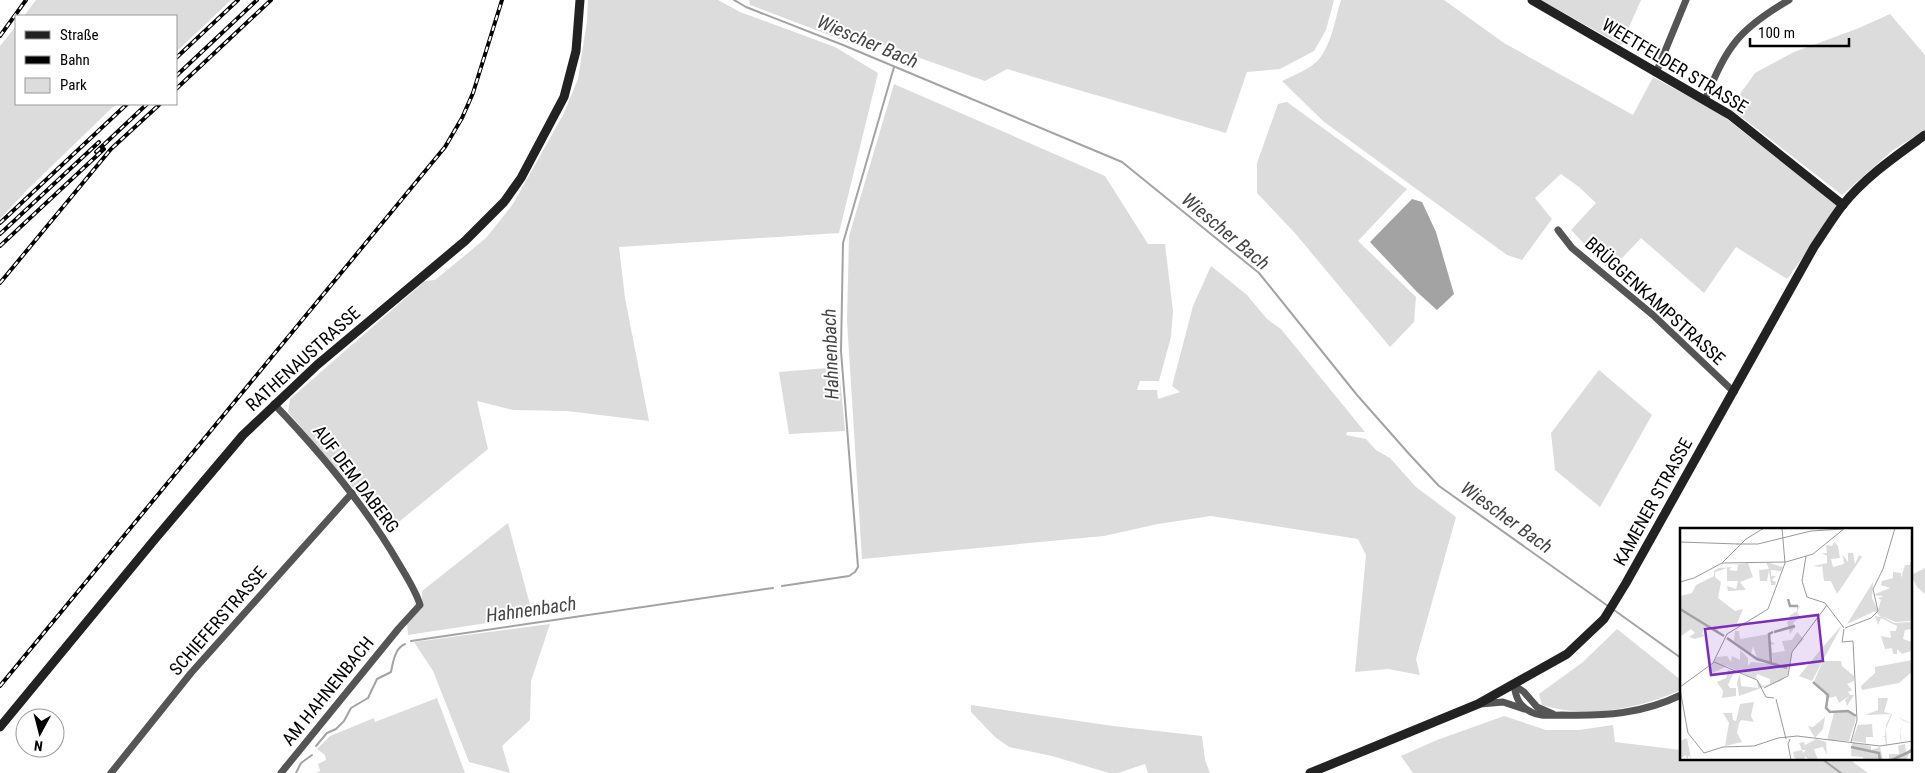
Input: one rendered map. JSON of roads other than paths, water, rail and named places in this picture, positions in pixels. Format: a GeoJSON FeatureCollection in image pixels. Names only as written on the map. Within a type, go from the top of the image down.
{"type":"FeatureCollection","features":[{"type":"Feature","properties":{"kind":"street","name":"RATHENAUSTRASSE"},"geometry":{"type":"LineString","coordinates":[[0,727],[154,539],[243,435],[274,404],[317,366],[465,241],[504,202],[521,178],[564,97],[576,51],[580,0]]}},
{"type":"Feature","properties":{"kind":"street","name":"WEETFELDER STRASSE"},"geometry":{"type":"LineString","coordinates":[[1532,0],[1730,115],[1843,205]]}},
{"type":"Feature","properties":{"kind":"street"},"geometry":{"type":"LineString","coordinates":[[1656,73],[1686,0]]}},
{"type":"Feature","properties":{"kind":"street"},"geometry":{"type":"LineString","coordinates":[[1705,100],[1717,69],[1734,41],[1746,28],[1763,15],[1789,0]]}},
{"type":"Feature","properties":{"kind":"street","name":"KAMENER STRASSE"},"geometry":{"type":"LineString","coordinates":[[1310,773],[1478,704],[1567,654],[1604,619],[1734,392],[1799,273],[1843,205],[1863,184],[1896,156],[1925,135]]}},
{"type":"Feature","properties":{"kind":"street","name":"BRÜGGENKAMPSTRASSE"},"geometry":{"type":"LineString","coordinates":[[1558,230],[1572,248],[1653,315],[1734,392]]}},
{"type":"Feature","properties":{"kind":"street","name":"AUF DEM DABERG"},"geometry":{"type":"LineString","coordinates":[[274,404],[304,435],[352,493],[380,532],[419,602],[418,607],[399,628]]}},
{"type":"Feature","properties":{"kind":"street","name":"SCHIEFERSTRASSE"},"geometry":{"type":"LineString","coordinates":[[111,773],[191,673],[352,493]]}},
{"type":"Feature","properties":{"kind":"street","name":"AM HAHNENBACH"},"geometry":{"type":"LineString","coordinates":[[281,773],[399,628]]}},
{"type":"Feature","properties":{"kind":"street"},"geometry":{"type":"LineString","coordinates":[[1514,685],[1517,700],[1532,713]]}},
{"type":"Feature","properties":{"kind":"street"},"geometry":{"type":"LineString","coordinates":[[1514,685],[1524,692],[1537,707],[1554,715]]}},
{"type":"Feature","properties":{"kind":"street"},"geometry":{"type":"LineString","coordinates":[[1478,704],[1503,702],[1538,715],[1615,714],[1642,710],[1680,695]]}},
{"type":"Feature","properties":{"kind":"waterway","name":"Wiescher Bach"},"geometry":{"type":"LineString","coordinates":[[734,0],[746,7],[843,45],[1122,162],[1259,273],[1357,395],[1439,486],[1608,606]]}},
{"type":"Feature","properties":{"kind":"waterway","name":"Hahnenbach"},"geometry":{"type":"LineString","coordinates":[[782,586],[849,576],[858,567],[841,351],[843,243],[894,67]]}},
{"type":"Feature","properties":{"kind":"waterway","name":"Hahnenbach"},"geometry":{"type":"LineString","coordinates":[[411,641],[773,588]]}},
{"type":"Feature","properties":{"kind":"waterway"},"geometry":{"type":"LineString","coordinates":[[1614,610],[1680,657]]}},
{"type":"Feature","properties":{"kind":"waterway","name":"Hahnenbach"},"geometry":{"type":"LineString","coordinates":[[316,746],[327,733],[336,729],[344,721],[351,708],[368,698],[377,679],[391,672],[397,652],[405,644]]}},
{"type":"Feature","properties":{"kind":"waterway","name":"Hahnenbach"},"geometry":{"type":"LineString","coordinates":[[296,773],[301,763],[312,755]]}},
{"type":"Feature","properties":{"kind":"waterway"},"geometry":{"type":"LineString","coordinates":[[1823,760],[1841,773]]}},
{"type":"Feature","properties":{"kind":"railway"},"geometry":{"type":"LineString","coordinates":[[15,15],[26,0]]}},
{"type":"Feature","properties":{"kind":"railway"},"geometry":{"type":"LineString","coordinates":[[178,56],[238,0]]}},
{"type":"Feature","properties":{"kind":"railway"},"geometry":{"type":"LineString","coordinates":[[178,74],[257,0]]}},
{"type":"Feature","properties":{"kind":"railway"},"geometry":{"type":"LineString","coordinates":[[178,87],[271,0]]}},
{"type":"Feature","properties":{"kind":"railway"},"geometry":{"type":"LineString","coordinates":[[0,686],[445,147],[462,118],[473,93],[502,0]]}},
{"type":"Feature","properties":{"kind":"railway"},"geometry":{"type":"LineString","coordinates":[[0,36],[15,15]]}},
{"type":"Feature","properties":{"kind":"railway"},"geometry":{"type":"LineString","coordinates":[[0,223],[126,105]]}},
{"type":"Feature","properties":{"kind":"railway"},"geometry":{"type":"LineString","coordinates":[[96,152],[146,105]]}},
{"type":"Feature","properties":{"kind":"railway"},"geometry":{"type":"LineString","coordinates":[[0,283],[111,149],[159,105]]}},
{"type":"Feature","properties":{"kind":"railway"},"geometry":{"type":"LineString","coordinates":[[0,234],[99,142]]}},
{"type":"Feature","properties":{"kind":"railway"},"geometry":{"type":"LineString","coordinates":[[0,246],[104,149]]}}]}
